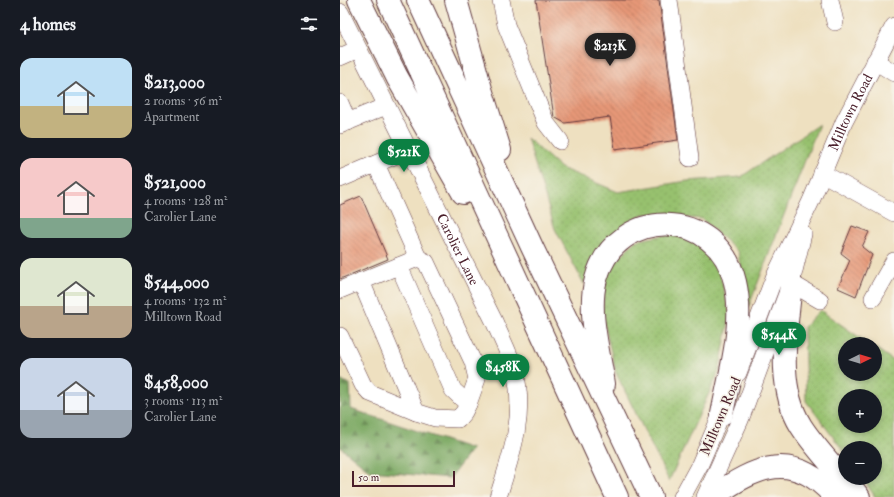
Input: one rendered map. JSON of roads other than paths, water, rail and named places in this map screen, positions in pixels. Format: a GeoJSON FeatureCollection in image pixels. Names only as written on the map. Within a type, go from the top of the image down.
{"type":"FeatureCollection","features":[{"type":"Feature","properties":{"kind":"highway"},"geometry":{"type":"LineString","coordinates":[[359,0],[397,77],[541,332]]}},
{"type":"Feature","properties":{"kind":"highway"},"geometry":{"type":"LineString","coordinates":[[388,0],[617,497]]}},
{"type":"Feature","properties":{"kind":"highway"},"geometry":{"type":"LineString","coordinates":[[418,0],[532,247],[651,497]]}},
{"type":"Feature","properties":{"kind":"highway"},"geometry":{"type":"LineString","coordinates":[[456,0],[481,89],[532,247]]}},
{"type":"Feature","properties":{"kind":"highway"},"geometry":{"type":"LineString","coordinates":[[608,406],[594,312],[594,288],[596,278],[605,258],[620,240],[638,229],[648,226],[668,224],[687,228],[706,236],[722,253],[733,273],[737,296],[737,325],[722,414]]}},
{"type":"Feature","properties":{"kind":"highway"},"geometry":{"type":"LineString","coordinates":[[791,283],[785,360],[786,383],[791,405],[808,435],[859,497]]}},
{"type":"Feature","properties":{"kind":"highway"},"geometry":{"type":"LineString","coordinates":[[712,497],[745,475],[773,466],[792,468],[803,473],[822,484],[835,497]]}},
{"type":"Feature","properties":{"kind":"street"},"geometry":{"type":"LineString","coordinates":[[501,0],[506,24],[546,123],[560,142]]}},
{"type":"Feature","properties":{"kind":"street"},"geometry":{"type":"LineString","coordinates":[[669,0],[690,158]]}},
{"type":"Feature","properties":{"kind":"street"},"geometry":{"type":"LineString","coordinates":[[830,0],[834,22]]}},
{"type":"Feature","properties":{"kind":"street","name":"Carolier Lane"},"geometry":{"type":"LineString","coordinates":[[340,12],[494,321],[515,372],[519,398],[518,427],[515,442],[498,497]]}},
{"type":"Feature","properties":{"kind":"street","name":"Milltown Road"},"geometry":{"type":"LineString","coordinates":[[682,497],[700,464],[722,414],[774,278],[811,200],[855,97],[894,27]]}},
{"type":"Feature","properties":{"kind":"street"},"geometry":{"type":"LineString","coordinates":[[340,58],[358,49]]}},
{"type":"Feature","properties":{"kind":"street"},"geometry":{"type":"LineString","coordinates":[[875,61],[894,73]]}},
{"type":"Feature","properties":{"kind":"street"},"geometry":{"type":"LineString","coordinates":[[340,103],[344,124],[386,106]]}},
{"type":"Feature","properties":{"kind":"street"},"geometry":{"type":"LineString","coordinates":[[340,179],[408,150]]}},
{"type":"Feature","properties":{"kind":"street"},"geometry":{"type":"LineString","coordinates":[[340,336],[363,385],[370,394],[435,418],[458,419],[464,412],[477,379],[473,362],[426,262],[418,258],[376,164]]}},
{"type":"Feature","properties":{"kind":"street"},"geometry":{"type":"LineString","coordinates":[[822,173],[894,212]]}},
{"type":"Feature","properties":{"kind":"street","name":"Milltown Road"},"geometry":{"type":"LineString","coordinates":[[705,497],[737,426],[791,283],[811,200]]}},
{"type":"Feature","properties":{"kind":"street"},"geometry":{"type":"LineString","coordinates":[[340,290],[418,258]]}},
{"type":"Feature","properties":{"kind":"street"},"geometry":{"type":"LineString","coordinates":[[873,298],[894,261]]}},
{"type":"Feature","properties":{"kind":"street"},"geometry":{"type":"LineString","coordinates":[[399,266],[453,390],[468,404]]}},
{"type":"Feature","properties":{"kind":"street"},"geometry":{"type":"LineString","coordinates":[[361,281],[416,412]]}},
{"type":"Feature","properties":{"kind":"street"},"geometry":{"type":"LineString","coordinates":[[791,283],[820,300]]}}]}
